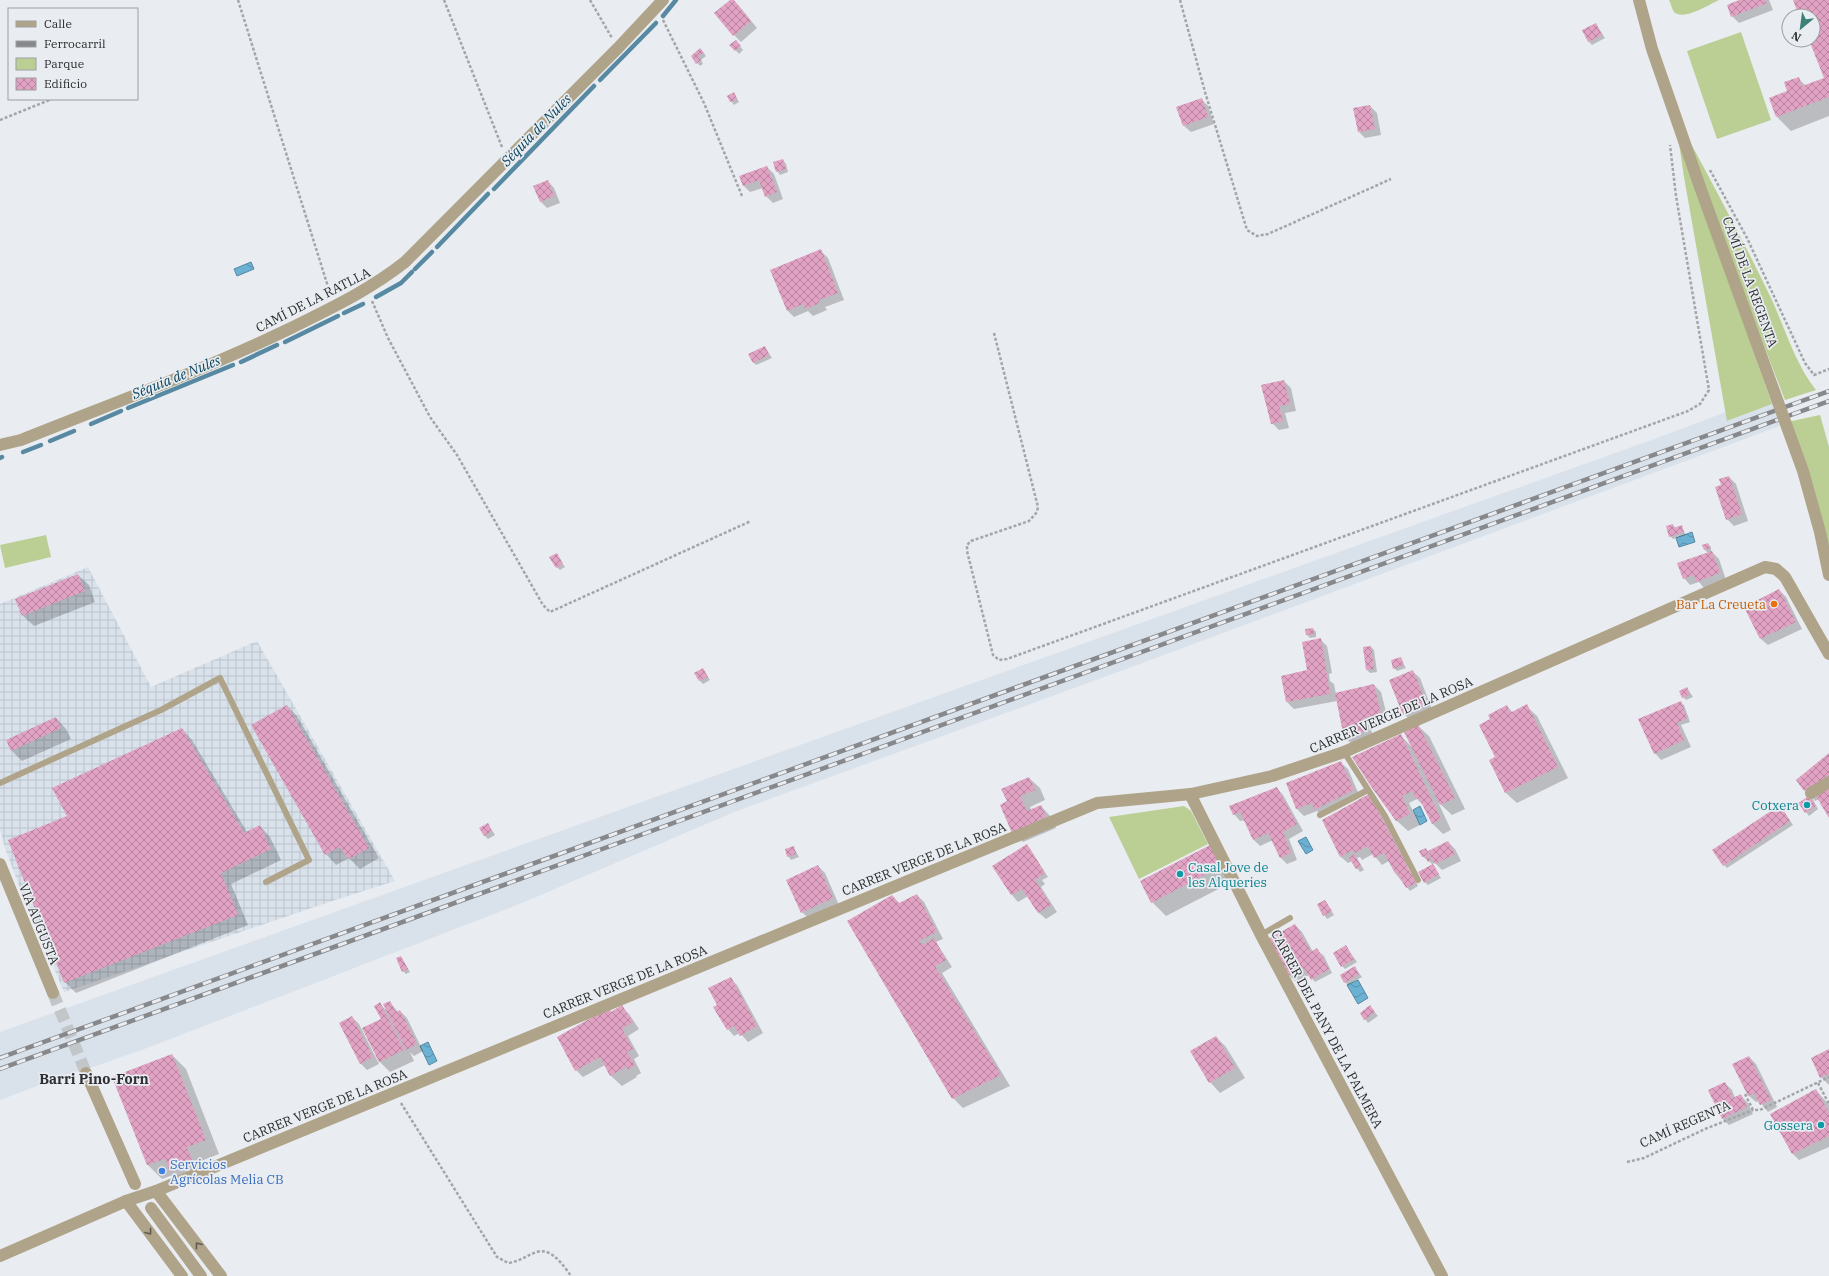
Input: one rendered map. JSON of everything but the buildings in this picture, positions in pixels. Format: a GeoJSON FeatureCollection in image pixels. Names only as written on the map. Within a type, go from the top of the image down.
{"type":"FeatureCollection","features":[{"type":"Feature","properties":{"kind":"street","name":"CAMÍ DE LA RATLLA"},"geometry":{"type":"LineString","coordinates":[[0,445],[21,440],[240,352],[334,307],[380,282],[405,262],[618,48],[663,0]]}},
{"type":"Feature","properties":{"kind":"street","name":"CAMÍ DE LA REGENTA"},"geometry":{"type":"LineString","coordinates":[[1639,0],[1652,49],[1803,471],[1820,532],[1829,575]]}},
{"type":"Feature","properties":{"kind":"street","name":"CARRER VERGE DE LA ROSA"},"geometry":{"type":"LineString","coordinates":[[0,1256],[126,1201],[156,1191],[1097,803],[1190,794],[1272,776],[1344,752],[1765,567],[1776,568],[1784,577],[1829,654]]}},
{"type":"Feature","properties":{"kind":"street"},"geometry":{"type":"LineString","coordinates":[[1811,793],[1829,782]]}},
{"type":"Feature","properties":{"kind":"street","name":"CARRER DEL PANY DE LA PALMERA"},"geometry":{"type":"LineString","coordinates":[[1190,794],[1261,935],[1442,1276]]}},
{"type":"Feature","properties":{"kind":"street","name":"VIA AUGUSTA"},"geometry":{"type":"LineString","coordinates":[[0,864],[53,993]]}},
{"type":"Feature","properties":{"kind":"street"},"geometry":{"type":"LineString","coordinates":[[86,1073],[135,1184]]}},
{"type":"Feature","properties":{"kind":"street"},"geometry":{"type":"LineString","coordinates":[[156,1191],[221,1276]]}},
{"type":"Feature","properties":{"kind":"street"},"geometry":{"type":"LineString","coordinates":[[126,1201],[182,1276]]}},
{"type":"Feature","properties":{"kind":"street"},"geometry":{"type":"LineString","coordinates":[[150,1208],[201,1276]]}},
{"type":"Feature","properties":{"kind":"lane"},"geometry":{"type":"LineString","coordinates":[[0,783],[162,710],[220,678],[309,860],[266,882]]}},
{"type":"Feature","properties":{"kind":"lane"},"geometry":{"type":"LineString","coordinates":[[1344,752],[1385,816],[1418,880]]}},
{"type":"Feature","properties":{"kind":"lane"},"geometry":{"type":"LineString","coordinates":[[1320,815],[1368,790]]}},
{"type":"Feature","properties":{"kind":"lane"},"geometry":{"type":"LineString","coordinates":[[1261,935],[1290,918]]}},
{"type":"Feature","properties":{"kind":"path"},"geometry":{"type":"LineString","coordinates":[[238,0],[334,307]]}},
{"type":"Feature","properties":{"kind":"path"},"geometry":{"type":"LineString","coordinates":[[444,0],[507,160]]}},
{"type":"Feature","properties":{"kind":"path"},"geometry":{"type":"LineString","coordinates":[[590,0],[618,48]]}},
{"type":"Feature","properties":{"kind":"path"},"geometry":{"type":"LineString","coordinates":[[1180,0],[1205,92],[1247,230],[1256,236],[1268,234],[1391,179]]}},
{"type":"Feature","properties":{"kind":"path"},"geometry":{"type":"LineString","coordinates":[[655,10],[664,22],[704,103],[742,196]]}},
{"type":"Feature","properties":{"kind":"path"},"geometry":{"type":"LineString","coordinates":[[0,120],[50,100]]}},
{"type":"Feature","properties":{"kind":"path"},"geometry":{"type":"LineString","coordinates":[[994,333],[1038,507],[1037,512],[1029,521],[971,541],[967,545],[967,551],[993,654],[999,660],[1007,659],[1392,520],[1688,411],[1700,404],[1710,390],[1676,196],[1670,143]]}},
{"type":"Feature","properties":{"kind":"path"},"geometry":{"type":"LineString","coordinates":[[1707,165],[1747,238],[1805,363],[1814,375],[1829,369]]}},
{"type":"Feature","properties":{"kind":"path"},"geometry":{"type":"LineString","coordinates":[[366,290],[388,338],[430,417],[457,455],[543,605],[550,612],[751,521]]}},
{"type":"Feature","properties":{"kind":"path","name":"CAMÍ REGENTA"},"geometry":{"type":"LineString","coordinates":[[1627,1162],[1644,1158],[1706,1129],[1752,1110],[1765,1109],[1829,1077]]}},
{"type":"Feature","properties":{"kind":"path"},"geometry":{"type":"LineString","coordinates":[[1818,1083],[1829,1104]]}},
{"type":"Feature","properties":{"kind":"path"},"geometry":{"type":"LineString","coordinates":[[395,1092],[497,1257],[508,1264],[536,1252],[544,1252],[560,1261],[570,1276]]}},
{"type":"Feature","properties":{"kind":"path","name":"CAMÍ REGENTA"},"geometry":{"type":"LineString","coordinates":[[1744,1094],[1752,1110]]}},
{"type":"Feature","properties":{"kind":"shaded area"},"geometry":{"type":"Polygon","coordinates":[[[1772,404],[1781,425],[1777,427],[1126,669],[734,812],[522,903],[147,1048],[66,1075],[0,1100],[0,1032],[1726,412],[1728,421],[1772,404]]]}},
{"type":"Feature","properties":{"kind":"shaded area"},"geometry":{"type":"Polygon","coordinates":[[[88,567],[151,687],[257,641],[395,881],[64,992],[21,891],[0,830],[0,604],[88,567]]]}},
{"type":"Feature","properties":{"kind":"green space"},"geometry":{"type":"Polygon","coordinates":[[[1669,0],[1719,0],[1684,15],[1674,12],[1669,0]]]}},
{"type":"Feature","properties":{"kind":"green space"},"geometry":{"type":"Polygon","coordinates":[[[1741,32],[1771,120],[1717,139],[1687,51],[1741,32]]]}},
{"type":"Feature","properties":{"kind":"green space"},"geometry":{"type":"Polygon","coordinates":[[[1678,137],[1772,404],[1727,421],[1684,177],[1678,137]]]}},
{"type":"Feature","properties":{"kind":"green space"},"geometry":{"type":"Polygon","coordinates":[[[1689,140],[1731,218],[1771,298],[1802,369],[1816,390],[1785,400],[1744,294],[1689,140]]]}},
{"type":"Feature","properties":{"kind":"green space"},"geometry":{"type":"Polygon","coordinates":[[[1820,415],[1829,447],[1829,562],[1787,422],[1820,415]]]}},
{"type":"Feature","properties":{"kind":"green space"},"geometry":{"type":"Polygon","coordinates":[[[46,535],[51,557],[5,568],[0,545],[46,535]]]}},
{"type":"Feature","properties":{"kind":"green space"},"geometry":{"type":"Polygon","coordinates":[[[1184,806],[1191,811],[1208,844],[1139,879],[1109,817],[1184,806]]]}},
{"type":"Feature","properties":{"kind":"water"},"geometry":{"type":"Polygon","coordinates":[[[251,262],[254,269],[237,276],[234,269],[251,262]]]}},
{"type":"Feature","properties":{"kind":"water"},"geometry":{"type":"Polygon","coordinates":[[[1692,532],[1695,542],[1679,547],[1676,538],[1692,532]]]}},
{"type":"Feature","properties":{"kind":"water"},"geometry":{"type":"Polygon","coordinates":[[[1420,806],[1427,821],[1420,825],[1413,810],[1420,806]]]}},
{"type":"Feature","properties":{"kind":"water"},"geometry":{"type":"Polygon","coordinates":[[[1306,837],[1313,850],[1306,854],[1298,841],[1306,837]]]}},
{"type":"Feature","properties":{"kind":"water"},"geometry":{"type":"Polygon","coordinates":[[[1358,980],[1368,998],[1358,1004],[1347,985],[1358,980]]]}},
{"type":"Feature","properties":{"kind":"water"},"geometry":{"type":"Polygon","coordinates":[[[428,1042],[437,1061],[429,1065],[420,1046],[428,1042]]]}},
{"type":"Feature","properties":{"kind":"waterway"},"geometry":{"type":"LineString","coordinates":[[663,16],[676,0]]}},
{"type":"Feature","properties":{"kind":"waterway","name":"Séquia de Nules"},"geometry":{"type":"LineString","coordinates":[[600,80],[656,23]]}},
{"type":"Feature","properties":{"kind":"waterway","name":"Séquia de Nules"},"geometry":{"type":"LineString","coordinates":[[494,189],[594,86]]}},
{"type":"Feature","properties":{"kind":"waterway","name":"Séquia de Nules"},"geometry":{"type":"LineString","coordinates":[[437,247],[488,194]]}},
{"type":"Feature","properties":{"kind":"waterway","name":"Séquia de Nules"},"geometry":{"type":"LineString","coordinates":[[415,269],[432,252]]}},
{"type":"Feature","properties":{"kind":"waterway","name":"Séquia de Nules"},"geometry":{"type":"LineString","coordinates":[[376,297],[401,283],[412,272]]}},
{"type":"Feature","properties":{"kind":"waterway","name":"Séquia de Nules"},"geometry":{"type":"LineString","coordinates":[[344,313],[363,304]]}},
{"type":"Feature","properties":{"kind":"waterway","name":"Séquia de Nules"},"geometry":{"type":"LineString","coordinates":[[285,342],[338,316]]}},
{"type":"Feature","properties":{"kind":"waterway","name":"Séquia de Nules"},"geometry":{"type":"LineString","coordinates":[[241,362],[277,345]]}},
{"type":"Feature","properties":{"kind":"waterway","name":"Séquia de Nules"},"geometry":{"type":"LineString","coordinates":[[128,408],[233,365]]}},
{"type":"Feature","properties":{"kind":"waterway","name":"Séquia de Nules"},"geometry":{"type":"LineString","coordinates":[[91,424],[121,411]]}},
{"type":"Feature","properties":{"kind":"waterway","name":"Séquia de Nules"},"geometry":{"type":"LineString","coordinates":[[50,441],[74,431]]}},
{"type":"Feature","properties":{"kind":"waterway","name":"Séquia de Nules"},"geometry":{"type":"LineString","coordinates":[[23,452],[41,445]]}},
{"type":"Feature","properties":{"kind":"tunnel"},"geometry":{"type":"LineString","coordinates":[[53,993],[86,1073]]}},
{"type":"Feature","properties":{"kind":"railway"},"geometry":{"type":"LineString","coordinates":[[0,1058],[1829,391]]}},
{"type":"Feature","properties":{"kind":"railway"},"geometry":{"type":"LineString","coordinates":[[0,1069],[1829,401]]}},
{"type":"Feature","properties":{"kind":"place","name":"Bar La Creueta"},"geometry":{"type":"Point","coordinates":[1774,604]}},
{"type":"Feature","properties":{"kind":"place","name":"Cotxera"},"geometry":{"type":"Point","coordinates":[1807,805]}},
{"type":"Feature","properties":{"kind":"place","name":"Casal Jove de les Alqueries"},"geometry":{"type":"Point","coordinates":[1180,874]}},
{"type":"Feature","properties":{"kind":"place","name":"Gossera"},"geometry":{"type":"Point","coordinates":[1821,1125]}},
{"type":"Feature","properties":{"kind":"place","name":"Servicios Agrícolas Melia CB"},"geometry":{"type":"Point","coordinates":[162,1171]}},
{"type":"Feature","properties":{"kind":"district","name":"Barri Pino-Forn"},"geometry":{"type":"Point","coordinates":[94,1079]}}]}
